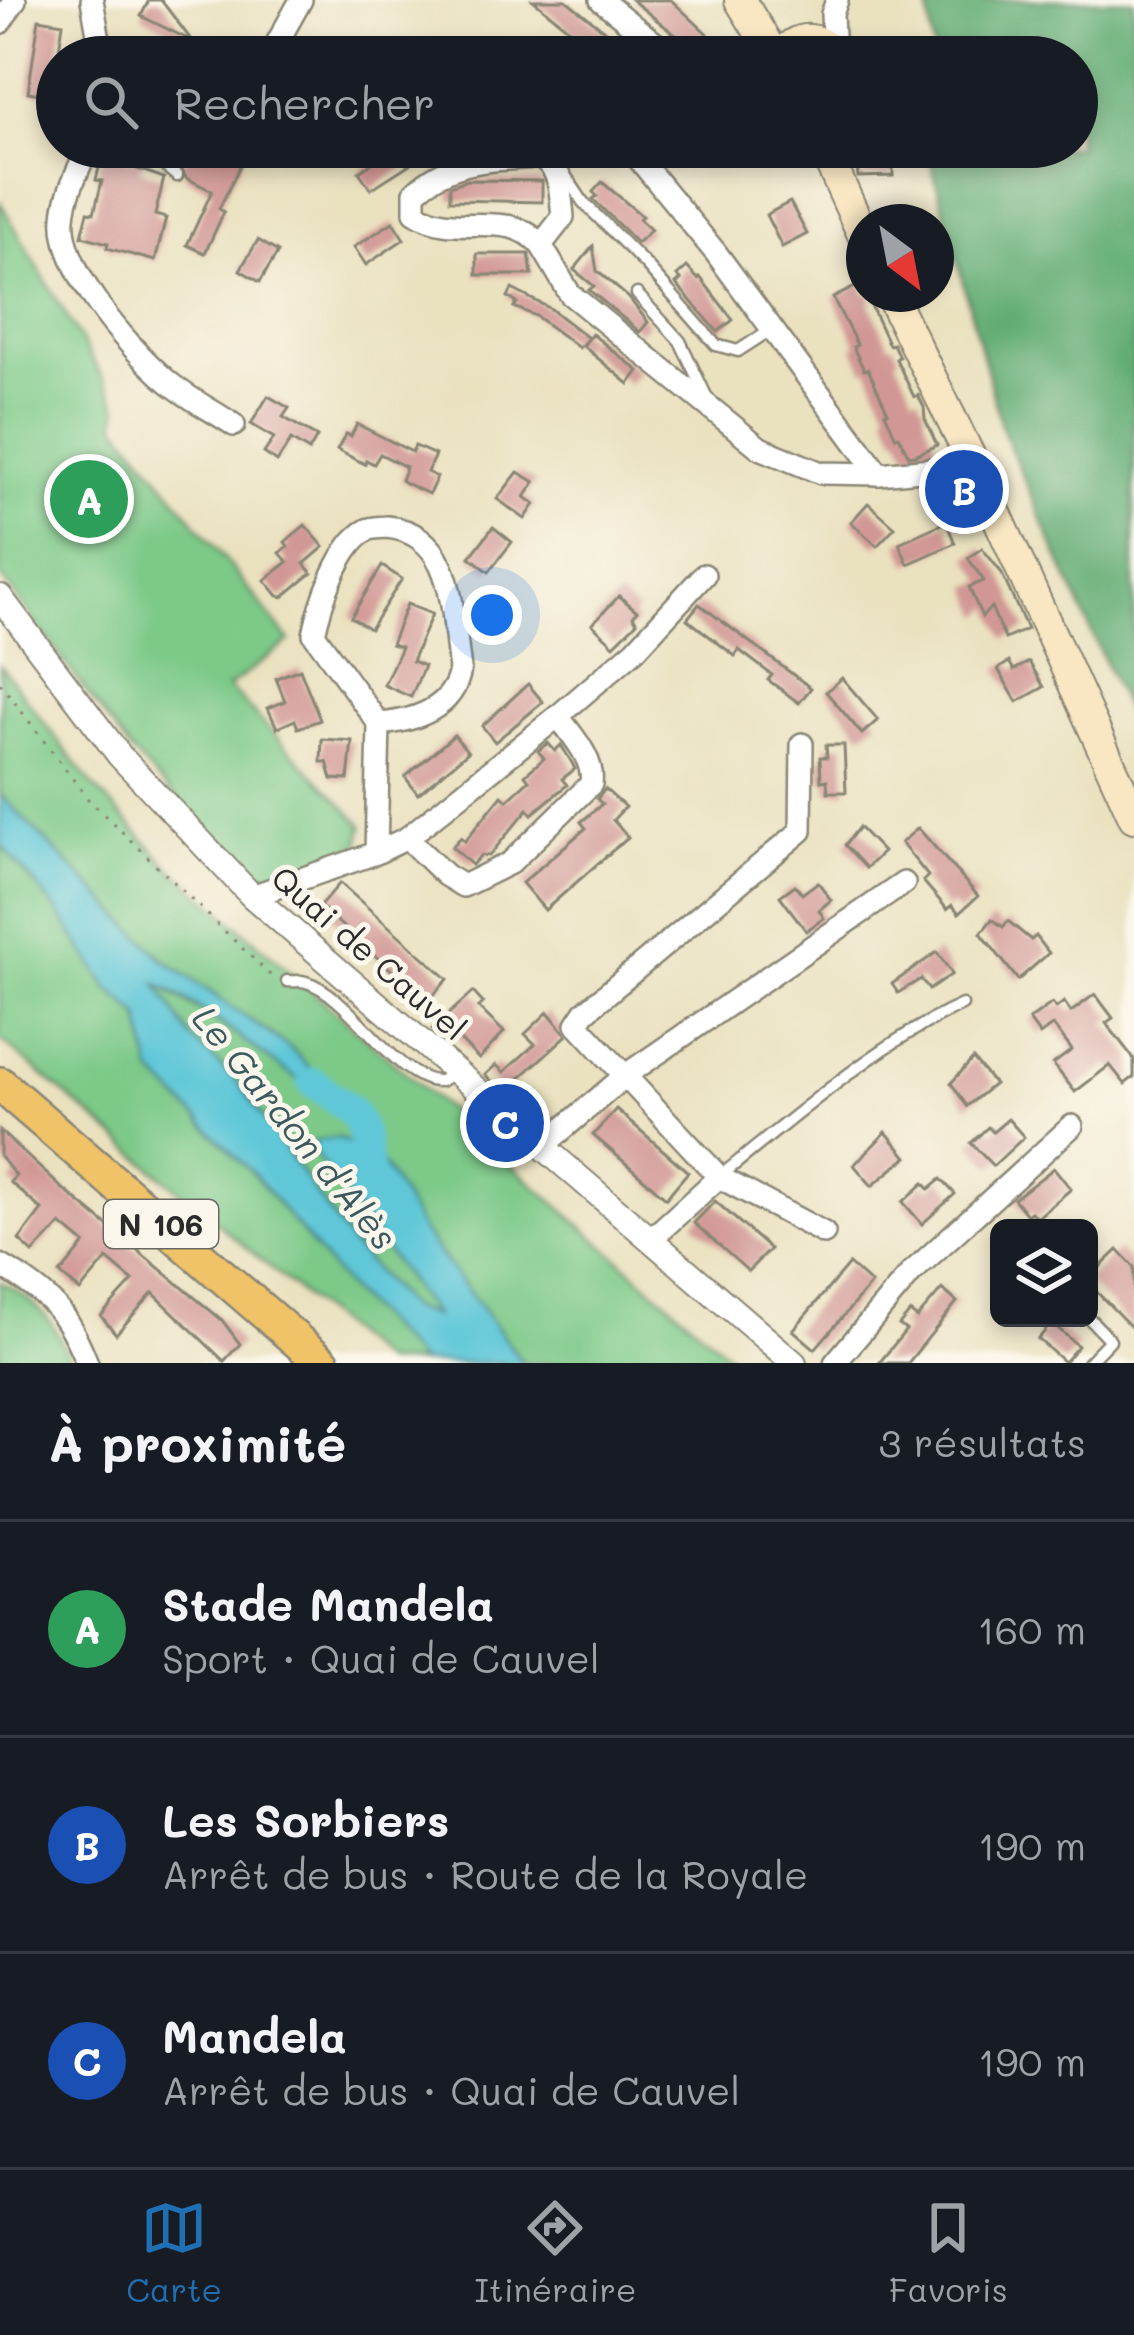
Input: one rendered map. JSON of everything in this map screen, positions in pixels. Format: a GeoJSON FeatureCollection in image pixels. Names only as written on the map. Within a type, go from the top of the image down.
{"type":"FeatureCollection","features":[{"type":"Feature","properties":{"kind":"main road"},"geometry":{"type":"LineString","coordinates":[[740,0],[784,36]]}},
{"type":"Feature","properties":{"kind":"main road"},"geometry":{"type":"LineString","coordinates":[[834,168],[850,204]]}},
{"type":"Feature","properties":{"kind":"main road"},"geometry":{"type":"LineString","coordinates":[[899,312],[1134,817]]}},
{"type":"Feature","properties":{"kind":"main road","name":"N 106"},"geometry":{"type":"LineString","coordinates":[[0,1084],[323,1363]]}},
{"type":"Feature","properties":{"kind":"street"},"geometry":{"type":"LineString","coordinates":[[0,23],[15,0]]}},
{"type":"Feature","properties":{"kind":"street"},"geometry":{"type":"LineString","coordinates":[[92,0],[98,36]]}},
{"type":"Feature","properties":{"kind":"street"},"geometry":{"type":"LineString","coordinates":[[281,36],[301,0]]}},
{"type":"Feature","properties":{"kind":"street"},"geometry":{"type":"LineString","coordinates":[[601,0],[645,36]]}},
{"type":"Feature","properties":{"kind":"street"},"geometry":{"type":"LineString","coordinates":[[809,36],[834,7]]}},
{"type":"Feature","properties":{"kind":"street"},"geometry":{"type":"LineString","coordinates":[[79,168],[63,221],[67,245],[87,285],[122,335],[167,381],[234,425]]}},
{"type":"Feature","properties":{"kind":"street"},"geometry":{"type":"LineString","coordinates":[[450,168],[431,176],[415,192],[415,212],[434,225],[516,226],[530,232],[570,294],[760,448],[821,473],[879,474],[974,466]]}},
{"type":"Feature","properties":{"kind":"street"},"geometry":{"type":"LineString","coordinates":[[541,245],[562,217],[560,186],[551,168]]}},
{"type":"Feature","properties":{"kind":"street"},"geometry":{"type":"LineString","coordinates":[[646,168],[716,253],[879,474]]}},
{"type":"Feature","properties":{"kind":"street"},"geometry":{"type":"LineString","coordinates":[[376,853],[379,724],[314,634],[321,601],[347,550],[368,530],[387,527],[422,536],[443,562],[460,669],[458,683],[447,699],[412,721],[379,724]]}},
{"type":"Feature","properties":{"kind":"street"},"geometry":{"type":"LineString","coordinates":[[252,896],[407,838],[635,650],[704,575]]}},
{"type":"Feature","properties":{"kind":"street","name":"Quai de Cauvel"},"geometry":{"type":"LineString","coordinates":[[0,597],[120,756],[252,896],[794,1363]]}},
{"type":"Feature","properties":{"kind":"street"},"geometry":{"type":"LineString","coordinates":[[407,838],[463,886],[510,862],[591,784],[593,772],[558,716]]}},
{"type":"Feature","properties":{"kind":"street"},"geometry":{"type":"LineString","coordinates":[[802,744],[801,832],[585,1012],[577,1024],[718,1177],[824,1233]]}},
{"type":"Feature","properties":{"kind":"street"},"geometry":{"type":"LineString","coordinates":[[543,1146],[626,1075],[904,883]]}},
{"type":"Feature","properties":{"kind":"street"},"geometry":{"type":"LineString","coordinates":[[835,1363],[911,1273],[1072,1126]]}},
{"type":"Feature","properties":{"kind":"street"},"geometry":{"type":"LineString","coordinates":[[650,1240],[718,1177]]}},
{"type":"Feature","properties":{"kind":"street"},"geometry":{"type":"LineString","coordinates":[[0,1265],[40,1289],[62,1313],[73,1326],[87,1363]]}},
{"type":"Feature","properties":{"kind":"lane"},"geometry":{"type":"LineString","coordinates":[[167,168],[177,176]]}},
{"type":"Feature","properties":{"kind":"lane"},"geometry":{"type":"LineString","coordinates":[[562,168],[583,202],[716,345],[738,351],[772,329]]}},
{"type":"Feature","properties":{"kind":"lane"},"geometry":{"type":"LineString","coordinates":[[637,294],[680,341],[712,411]]}},
{"type":"Feature","properties":{"kind":"lane"},"geometry":{"type":"LineString","coordinates":[[287,982],[307,982],[332,998],[421,1079],[441,1081],[455,1070]]}},
{"type":"Feature","properties":{"kind":"lane"},"geometry":{"type":"LineString","coordinates":[[718,1177],[932,1018],[962,1005]]}},
{"type":"Feature","properties":{"kind":"lane"},"geometry":{"type":"LineString","coordinates":[[1088,1363],[1110,1340],[1098,1327]]}},
{"type":"Feature","properties":{"kind":"path"},"geometry":{"type":"LineString","coordinates":[[0,683],[88,799],[283,987],[287,982]]}},
{"type":"Feature","properties":{"kind":"green space"},"geometry":{"type":"Polygon","coordinates":[[[927,0],[1134,0],[1134,729],[1002,429],[954,249],[954,204],[942,204],[933,168],[1098,168],[1098,36],[932,36],[927,0]]]}},
{"type":"Feature","properties":{"kind":"green space"},"geometry":{"type":"Polygon","coordinates":[[[0,202],[112,394],[118,408],[116,423],[290,641],[228,687],[363,825],[359,845],[283,876],[258,877],[131,752],[0,575],[0,202]]]}},
{"type":"Feature","properties":{"kind":"green space"},"geometry":{"type":"Polygon","coordinates":[[[0,665],[90,782],[169,866],[738,1363],[523,1363],[423,1232],[366,1137],[396,1260],[435,1318],[409,1308],[350,1242],[238,1082],[191,1038],[155,982],[340,1099],[290,1048],[163,959],[0,795],[0,665]]]}},
{"type":"Feature","properties":{"kind":"green space"},"geometry":{"type":"Polygon","coordinates":[[[0,844],[58,911],[108,988],[140,1016],[152,1072],[256,1177],[350,1291],[421,1363],[383,1363],[0,1039],[0,844]]]}},
{"type":"Feature","properties":{"kind":"green space"},"geometry":{"type":"Polygon","coordinates":[[[0,1282],[44,1315],[70,1363],[0,1363],[0,1282]]]}},
{"type":"Feature","properties":{"kind":"water"},"geometry":{"type":"Polygon","coordinates":[[[0,795],[163,959],[290,1048],[343,1102],[294,1077],[157,984],[191,1038],[238,1082],[350,1243],[409,1308],[434,1316],[314,1152],[316,1140],[339,1138],[359,1148],[366,1136],[423,1232],[523,1363],[421,1363],[350,1291],[256,1177],[152,1072],[140,1016],[108,988],[58,911],[0,844],[0,795]]]}},
{"type":"Feature","properties":{"kind":"building"},"geometry":{"type":"Polygon","coordinates":[[[149,0],[161,0],[188,36],[182,36],[141,16],[149,0]]]}},
{"type":"Feature","properties":{"kind":"building"},"geometry":{"type":"Polygon","coordinates":[[[533,0],[566,0],[611,36],[578,36],[533,0]]]}},
{"type":"Feature","properties":{"kind":"building"},"geometry":{"type":"Polygon","coordinates":[[[632,0],[671,0],[710,36],[677,36],[632,0]]]}},
{"type":"Feature","properties":{"kind":"building"},"geometry":{"type":"Polygon","coordinates":[[[39,19],[63,23],[61,36],[36,36],[39,19]]]}},
{"type":"Feature","properties":{"kind":"building"},"geometry":{"type":"Polygon","coordinates":[[[36,39],[36,93],[28,92],[36,39]]]}},
{"type":"Feature","properties":{"kind":"building"},"geometry":{"type":"Polygon","coordinates":[[[99,168],[139,168],[164,178],[155,215],[166,218],[155,261],[82,236],[102,181],[96,180],[99,168]]]}},
{"type":"Feature","properties":{"kind":"building"},"geometry":{"type":"Polygon","coordinates":[[[181,168],[239,168],[205,253],[187,245],[212,191],[186,178],[181,168]]]}},
{"type":"Feature","properties":{"kind":"building"},"geometry":{"type":"Polygon","coordinates":[[[365,168],[404,168],[371,189],[359,172],[365,168]]]}},
{"type":"Feature","properties":{"kind":"building"},"geometry":{"type":"Polygon","coordinates":[[[857,168],[893,168],[893,176],[858,177],[857,168]]]}},
{"type":"Feature","properties":{"kind":"building"},"geometry":{"type":"Polygon","coordinates":[[[467,180],[542,181],[542,202],[450,200],[450,186],[467,180]]]}},
{"type":"Feature","properties":{"kind":"building"},"geometry":{"type":"Polygon","coordinates":[[[602,182],[642,216],[639,219],[651,230],[637,243],[593,199],[602,182]]]}},
{"type":"Feature","properties":{"kind":"building"},"geometry":{"type":"Polygon","coordinates":[[[790,202],[807,234],[782,247],[766,215],[790,202]]]}},
{"type":"Feature","properties":{"kind":"building"},"geometry":{"type":"Polygon","coordinates":[[[393,222],[404,239],[366,265],[354,247],[393,222]]]}},
{"type":"Feature","properties":{"kind":"building"},"geometry":{"type":"Polygon","coordinates":[[[258,240],[278,252],[260,282],[240,270],[258,240]]]}},
{"type":"Feature","properties":{"kind":"building"},"geometry":{"type":"Polygon","coordinates":[[[593,246],[597,271],[648,322],[640,332],[589,290],[594,286],[574,270],[593,246]]]}},
{"type":"Feature","properties":{"kind":"building"},"geometry":{"type":"Polygon","coordinates":[[[477,254],[529,254],[532,275],[477,275],[477,254]]]}},
{"type":"Feature","properties":{"kind":"building"},"geometry":{"type":"Polygon","coordinates":[[[687,267],[733,320],[718,332],[676,284],[687,267]]]}},
{"type":"Feature","properties":{"kind":"building"},"geometry":{"type":"Polygon","coordinates":[[[512,289],[551,309],[588,338],[579,348],[536,316],[514,307],[517,303],[508,297],[512,289]]]}},
{"type":"Feature","properties":{"kind":"building"},"geometry":{"type":"Polygon","coordinates":[[[846,292],[846,312],[874,312],[889,345],[893,344],[914,397],[918,395],[924,407],[937,445],[909,456],[833,298],[846,292]]]}},
{"type":"Feature","properties":{"kind":"building"},"geometry":{"type":"Polygon","coordinates":[[[592,334],[639,371],[629,384],[583,346],[592,334]]]}},
{"type":"Feature","properties":{"kind":"building"},"geometry":{"type":"Polygon","coordinates":[[[268,396],[289,408],[283,417],[317,437],[309,451],[291,440],[277,462],[264,453],[274,438],[251,424],[268,396]]]}},
{"type":"Feature","properties":{"kind":"building"},"geometry":{"type":"Polygon","coordinates":[[[357,424],[412,452],[415,446],[435,455],[427,472],[437,477],[429,494],[401,480],[406,467],[380,454],[374,464],[366,460],[365,464],[337,450],[357,424]]]}},
{"type":"Feature","properties":{"kind":"building"},"geometry":{"type":"Polygon","coordinates":[[[518,472],[535,482],[525,497],[535,504],[525,519],[497,499],[518,472]]]}},
{"type":"Feature","properties":{"kind":"building"},"geometry":{"type":"Polygon","coordinates":[[[868,503],[895,527],[877,546],[851,522],[868,503]]]}},
{"type":"Feature","properties":{"kind":"building"},"geometry":{"type":"Polygon","coordinates":[[[946,522],[955,543],[908,564],[899,543],[946,522]]]}},
{"type":"Feature","properties":{"kind":"building"},"geometry":{"type":"Polygon","coordinates":[[[305,525],[324,547],[304,564],[312,573],[283,597],[278,596],[265,580],[288,562],[280,553],[288,546],[285,542],[305,525]]]}},
{"type":"Feature","properties":{"kind":"building"},"geometry":{"type":"Polygon","coordinates":[[[493,527],[512,542],[489,572],[470,557],[493,527]]]}},
{"type":"Feature","properties":{"kind":"building"},"geometry":{"type":"Polygon","coordinates":[[[982,548],[1001,572],[1027,629],[1005,639],[991,607],[982,617],[969,587],[984,581],[968,558],[982,548]]]}},
{"type":"Feature","properties":{"kind":"building"},"geometry":{"type":"Polygon","coordinates":[[[382,566],[402,579],[370,629],[351,617],[382,566]]]}},
{"type":"Feature","properties":{"kind":"building"},"geometry":{"type":"Polygon","coordinates":[[[619,596],[637,611],[633,616],[637,622],[614,645],[592,624],[619,596]]]}},
{"type":"Feature","properties":{"kind":"building"},"geometry":{"type":"Polygon","coordinates":[[[407,604],[432,614],[412,661],[424,666],[411,697],[384,685],[401,647],[391,644],[407,604]]]}},
{"type":"Feature","properties":{"kind":"building"},"geometry":{"type":"Polygon","coordinates":[[[699,604],[811,688],[799,703],[739,650],[735,656],[687,619],[699,604]]]}},
{"type":"Feature","properties":{"kind":"building"},"geometry":{"type":"Polygon","coordinates":[[[1009,662],[1014,670],[1029,662],[1044,687],[1017,702],[998,669],[1009,662]]]}},
{"type":"Feature","properties":{"kind":"building"},"geometry":{"type":"Polygon","coordinates":[[[300,669],[320,720],[298,728],[295,720],[277,728],[268,708],[285,701],[276,678],[300,669]]]}},
{"type":"Feature","properties":{"kind":"building"},"geometry":{"type":"Polygon","coordinates":[[[842,678],[878,720],[862,734],[826,692],[842,678]]]}},
{"type":"Feature","properties":{"kind":"building"},"geometry":{"type":"Polygon","coordinates":[[[528,684],[543,702],[495,742],[482,726],[528,684]]]}},
{"type":"Feature","properties":{"kind":"building"},"geometry":{"type":"Polygon","coordinates":[[[454,735],[468,752],[418,794],[405,777],[454,735]]]}},
{"type":"Feature","properties":{"kind":"building"},"geometry":{"type":"Polygon","coordinates":[[[322,739],[352,741],[348,780],[332,779],[327,762],[321,762],[322,739]]]}},
{"type":"Feature","properties":{"kind":"building"},"geometry":{"type":"Polygon","coordinates":[[[548,743],[555,751],[561,745],[575,769],[562,779],[567,785],[532,814],[528,809],[489,856],[481,855],[472,865],[452,847],[461,837],[465,841],[502,795],[507,800],[529,780],[525,775],[544,758],[538,751],[548,743]]]}},
{"type":"Feature","properties":{"kind":"building"},"geometry":{"type":"Polygon","coordinates":[[[826,745],[844,745],[846,792],[828,792],[827,780],[821,781],[820,757],[827,757],[826,745]]]}},
{"type":"Feature","properties":{"kind":"building"},"geometry":{"type":"Polygon","coordinates":[[[605,789],[625,807],[613,820],[628,837],[545,910],[522,883],[586,828],[581,822],[602,804],[597,799],[605,789]]]}},
{"type":"Feature","properties":{"kind":"building"},"geometry":{"type":"Polygon","coordinates":[[[859,827],[883,852],[866,868],[845,845],[859,827]]]}},
{"type":"Feature","properties":{"kind":"building"},"geometry":{"type":"Polygon","coordinates":[[[918,828],[978,896],[959,913],[952,905],[947,909],[923,881],[928,876],[901,843],[918,828]]]}},
{"type":"Feature","properties":{"kind":"building"},"geometry":{"type":"Polygon","coordinates":[[[818,882],[831,900],[819,910],[824,918],[806,931],[780,896],[795,885],[802,894],[818,882]]]}},
{"type":"Feature","properties":{"kind":"building"},"geometry":{"type":"Polygon","coordinates":[[[340,883],[448,979],[427,1002],[320,906],[340,883]]]}},
{"type":"Feature","properties":{"kind":"building"},"geometry":{"type":"Polygon","coordinates":[[[992,919],[1003,927],[1008,921],[1031,940],[1036,936],[1049,953],[1018,980],[981,933],[992,919]]]}},
{"type":"Feature","properties":{"kind":"building"},"geometry":{"type":"Polygon","coordinates":[[[937,952],[952,974],[929,990],[921,979],[898,993],[892,984],[937,952]]]}},
{"type":"Feature","properties":{"kind":"building"},"geometry":{"type":"Polygon","coordinates":[[[473,992],[483,1003],[478,1007],[504,1032],[479,1059],[451,1031],[443,1039],[432,1029],[473,992]]]}},
{"type":"Feature","properties":{"kind":"building"},"geometry":{"type":"Polygon","coordinates":[[[1095,994],[1113,1018],[1106,1023],[1134,1059],[1134,1077],[1125,1084],[1110,1065],[1075,1092],[1053,1064],[1072,1050],[1053,1025],[1040,1035],[1029,1020],[1052,1003],[1056,1008],[1064,1002],[1071,1012],[1095,994]]]}},
{"type":"Feature","properties":{"kind":"building"},"geometry":{"type":"Polygon","coordinates":[[[548,1012],[567,1035],[504,1092],[485,1075],[496,1065],[504,1072],[535,1044],[525,1034],[548,1012]]]}},
{"type":"Feature","properties":{"kind":"building"},"geometry":{"type":"Polygon","coordinates":[[[973,1059],[994,1084],[967,1106],[951,1083],[973,1059]]]}},
{"type":"Feature","properties":{"kind":"building"},"geometry":{"type":"Polygon","coordinates":[[[616,1109],[688,1172],[666,1198],[593,1135],[616,1109]]]}},
{"type":"Feature","properties":{"kind":"building"},"geometry":{"type":"Polygon","coordinates":[[[1008,1119],[1024,1137],[993,1166],[971,1143],[988,1127],[993,1132],[1008,1119]]]}},
{"type":"Feature","properties":{"kind":"building"},"geometry":{"type":"Polygon","coordinates":[[[0,1131],[222,1320],[240,1344],[224,1361],[153,1293],[116,1334],[101,1316],[133,1281],[107,1259],[80,1291],[60,1274],[85,1244],[61,1224],[33,1253],[19,1240],[42,1210],[10,1182],[16,1176],[0,1156],[0,1131]]]}},
{"type":"Feature","properties":{"kind":"building"},"geometry":{"type":"Polygon","coordinates":[[[886,1132],[907,1157],[872,1186],[854,1165],[886,1132]]]}},
{"type":"Feature","properties":{"kind":"building"},"geometry":{"type":"Polygon","coordinates":[[[1054,1168],[1071,1189],[1037,1218],[1031,1212],[1027,1215],[1014,1199],[1054,1168]]]}},
{"type":"Feature","properties":{"kind":"building"},"geometry":{"type":"Polygon","coordinates":[[[941,1179],[955,1194],[922,1224],[903,1202],[924,1183],[929,1189],[941,1179]]]}},
{"type":"Feature","properties":{"kind":"building"},"geometry":{"type":"Polygon","coordinates":[[[715,1201],[770,1249],[748,1271],[694,1223],[715,1201]]]}},
{"type":"Feature","properties":{"kind":"building"},"geometry":{"type":"Polygon","coordinates":[[[1118,1250],[1134,1267],[1134,1330],[1098,1293],[1098,1269],[1118,1250]]]}},
{"type":"Feature","properties":{"kind":"building"},"geometry":{"type":"Polygon","coordinates":[[[849,1264],[871,1284],[815,1349],[793,1330],[849,1264]]]}},
{"type":"Feature","properties":{"kind":"building"},"geometry":{"type":"Polygon","coordinates":[[[942,1289],[957,1302],[908,1363],[879,1363],[906,1330],[899,1325],[910,1312],[917,1318],[942,1289]]]}},
{"type":"Feature","properties":{"kind":"building"},"geometry":{"type":"Polygon","coordinates":[[[1048,1327],[1057,1327],[1078,1346],[1064,1362],[1038,1339],[1048,1327]]]}},
{"type":"Feature","properties":{"kind":"waterway","name":"Le Gardon d'Alès"},"geometry":{"type":"LineString","coordinates":[[312,1082],[357,1121],[370,1177]]}},
{"type":"Feature","properties":{"kind":"place","name":"Les Sorbiers"},"geometry":{"type":"Point","coordinates":[964,489]}},
{"type":"Feature","properties":{"kind":"place","name":"Stade Mandela"},"geometry":{"type":"Point","coordinates":[89,499]}},
{"type":"Feature","properties":{"kind":"place","name":"Mandela"},"geometry":{"type":"Point","coordinates":[505,1123]}}]}
